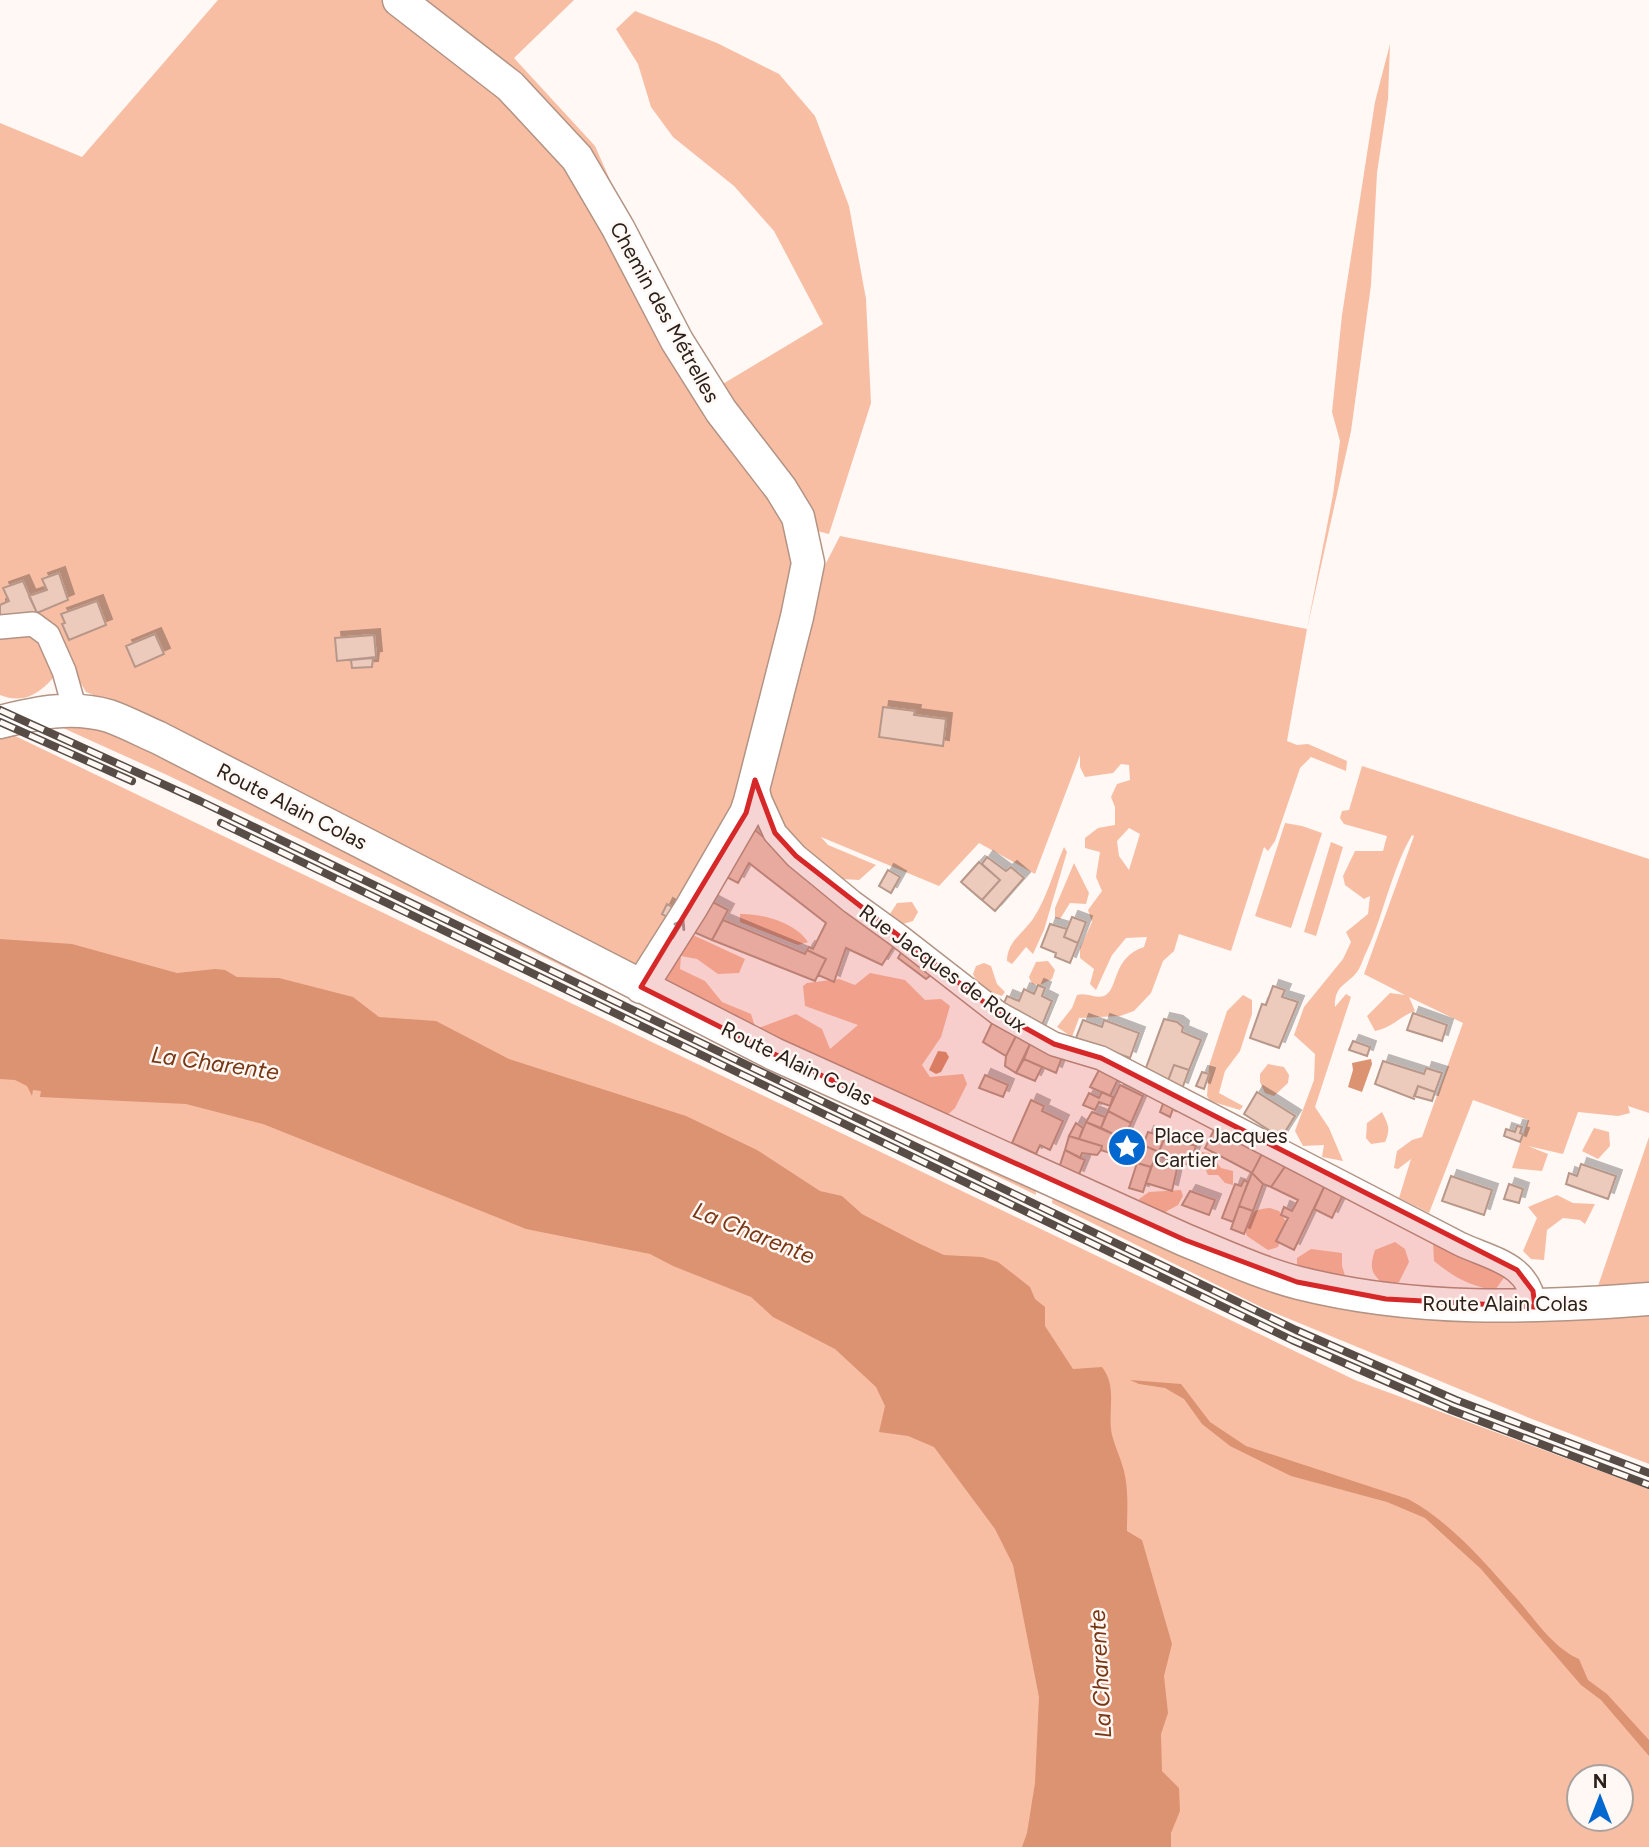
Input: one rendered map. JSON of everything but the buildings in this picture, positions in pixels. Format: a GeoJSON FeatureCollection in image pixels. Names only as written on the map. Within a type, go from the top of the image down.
{"type":"FeatureCollection","features":[{"type":"Feature","properties":{"kind":"street","name":"Chemin des Métrelles"},"geometry":{"type":"LineString","coordinates":[[400,0],[510,86],[577,158],[618,228],[677,341],[721,411],[781,489],[798,517],[808,563],[797,617],[746,813],[641,987]]}},
{"type":"Feature","properties":{"kind":"street"},"geometry":{"type":"LineString","coordinates":[[0,627],[33,624],[48,635],[64,671],[75,710]]}},
{"type":"Feature","properties":{"kind":"street","name":"Route Alain Colas"},"geometry":{"type":"LineString","coordinates":[[0,722],[42,713],[75,710],[110,717],[159,738],[641,987],[837,1084],[1172,1235],[1241,1263],[1297,1282],[1385,1299],[1484,1307],[1535,1307],[1639,1299]]}},
{"type":"Feature","properties":{"kind":"street","name":"Rue Jacques de Roux"},"geometry":{"type":"LineString","coordinates":[[755,780],[760,800],[775,833],[796,856],[998,1013],[1054,1044],[1101,1059],[1460,1244],[1517,1270],[1527,1280],[1535,1307]]}},
{"type":"Feature","properties":{"kind":"highlighted area"},"geometry":{"type":"Polygon","coordinates":[[[755,780],[775,833],[796,856],[998,1013],[1054,1044],[1101,1058],[1517,1270],[1533,1291],[1535,1307],[1386,1299],[1297,1282],[1185,1240],[774,1054],[641,987],[746,813],[755,780]]]}},
{"type":"Feature","properties":{"kind":"shaded area"},"geometry":{"type":"Polygon","coordinates":[[[218,0],[390,0],[545,133],[775,491],[799,547],[748,780],[646,966],[614,959],[132,710],[86,692],[68,662],[46,685],[30,696],[11,698],[0,695],[0,123],[82,157],[218,0]]]}},
{"type":"Feature","properties":{"kind":"shaded area"},"geometry":{"type":"Polygon","coordinates":[[[411,0],[574,0],[514,58],[595,146],[630,225],[411,0]]]}},
{"type":"Feature","properties":{"kind":"shaded area"},"geometry":{"type":"Polygon","coordinates":[[[635,11],[717,43],[779,74],[815,116],[849,206],[866,299],[871,403],[829,534],[817,531],[716,388],[823,324],[774,231],[734,186],[673,137],[651,107],[638,64],[616,29],[635,11]]]}},
{"type":"Feature","properties":{"kind":"shaded area"},"geometry":{"type":"Polygon","coordinates":[[[1390,44],[1388,99],[1377,173],[1371,285],[1351,431],[1307,629],[1333,495],[1340,441],[1332,412],[1342,315],[1375,102],[1390,44]]]}},
{"type":"Feature","properties":{"kind":"shaded area"},"geometry":{"type":"Polygon","coordinates":[[[840,536],[1307,629],[1287,741],[1297,745],[1308,744],[1347,761],[1346,771],[1311,757],[1300,768],[1275,841],[1268,851],[1264,847],[1231,951],[1179,934],[1174,951],[1163,961],[1151,993],[1134,1011],[1120,1016],[1079,1018],[1072,1037],[1057,1027],[1072,1008],[1077,995],[1101,997],[1109,993],[1126,958],[1144,947],[1147,937],[1126,938],[1112,955],[1096,990],[1090,984],[1094,969],[1080,958],[1080,948],[1092,922],[1088,910],[1102,891],[1096,877],[1100,852],[1085,848],[1085,838],[1098,828],[1115,825],[1115,807],[1111,797],[1117,784],[1130,780],[1129,765],[1121,764],[1113,773],[1085,777],[1080,767],[1080,755],[1035,874],[979,843],[939,886],[821,837],[828,845],[876,865],[859,880],[842,879],[818,864],[780,827],[766,798],[822,571],[840,536]],[[1129,828],[1117,841],[1119,856],[1129,870],[1140,834],[1129,828]]]}},
{"type":"Feature","properties":{"kind":"shaded area"},"geometry":{"type":"Polygon","coordinates":[[[52,723],[94,724],[660,987],[681,928],[745,959],[739,973],[718,974],[697,959],[681,956],[680,969],[705,981],[722,1002],[751,1014],[756,1029],[796,1014],[822,1029],[830,1049],[858,1025],[805,1006],[803,986],[807,983],[839,979],[855,985],[870,973],[905,980],[925,1000],[941,999],[950,1006],[941,1037],[922,1065],[930,1077],[963,1074],[967,1084],[955,1108],[943,1119],[1035,1186],[1036,1195],[167,775],[52,723]]]}},
{"type":"Feature","properties":{"kind":"shaded area"},"geometry":{"type":"Polygon","coordinates":[[[7,732],[1355,1380],[1649,1489],[1649,1847],[0,1847],[0,733],[7,732]]]}},
{"type":"Feature","properties":{"kind":"shaded area"},"geometry":{"type":"Polygon","coordinates":[[[1362,766],[1649,859],[1649,1113],[1628,1106],[1630,1113],[1618,1116],[1578,1112],[1563,1154],[1528,1146],[1548,1154],[1542,1171],[1512,1168],[1528,1120],[1473,1100],[1429,1213],[1399,1198],[1411,1159],[1398,1169],[1394,1168],[1397,1151],[1412,1140],[1422,1137],[1463,1023],[1409,997],[1415,1011],[1375,1031],[1367,1016],[1390,993],[1405,995],[1364,974],[1414,836],[1412,835],[1360,967],[1342,986],[1335,1000],[1335,1007],[1346,994],[1351,997],[1315,1107],[1329,1128],[1343,1161],[1322,1157],[1324,1145],[1303,1146],[1295,1131],[1314,1080],[1315,1054],[1294,1035],[1304,1007],[1343,959],[1351,942],[1346,932],[1368,914],[1370,896],[1364,899],[1345,885],[1343,876],[1355,851],[1383,851],[1387,836],[1344,824],[1340,818],[1342,811],[1349,810],[1362,766]]]}},
{"type":"Feature","properties":{"kind":"shaded area"},"geometry":{"type":"Polygon","coordinates":[[[1285,823],[1322,833],[1291,928],[1255,916],[1285,823]]]}},
{"type":"Feature","properties":{"kind":"shaded area"},"geometry":{"type":"Polygon","coordinates":[[[1331,842],[1343,847],[1316,936],[1304,932],[1331,842]]]}},
{"type":"Feature","properties":{"kind":"shaded area"},"geometry":{"type":"Polygon","coordinates":[[[1064,847],[1067,852],[1044,930],[1033,954],[1026,947],[1012,964],[1007,961],[1010,948],[1038,911],[1064,847]]]}},
{"type":"Feature","properties":{"kind":"shaded area"},"geometry":{"type":"Polygon","coordinates":[[[1074,863],[1089,893],[1086,904],[1070,903],[1060,919],[1055,918],[1055,908],[1074,863]]]}},
{"type":"Feature","properties":{"kind":"shaded area"},"geometry":{"type":"Polygon","coordinates":[[[912,902],[918,912],[913,921],[903,924],[890,914],[897,903],[912,902]]]}},
{"type":"Feature","properties":{"kind":"shaded area"},"geometry":{"type":"Polygon","coordinates":[[[740,914],[778,920],[795,929],[808,942],[798,945],[740,922],[740,914]]]}},
{"type":"Feature","properties":{"kind":"shaded area"},"geometry":{"type":"Polygon","coordinates":[[[1048,961],[1055,970],[1052,979],[1040,985],[1032,984],[1029,977],[1036,962],[1048,961]]]}},
{"type":"Feature","properties":{"kind":"shaded area"},"geometry":{"type":"Polygon","coordinates":[[[984,963],[991,966],[997,984],[1005,992],[1002,996],[980,988],[973,974],[976,966],[984,963]]]}},
{"type":"Feature","properties":{"kind":"shaded area"},"geometry":{"type":"Polygon","coordinates":[[[1243,995],[1252,1000],[1252,1014],[1240,1051],[1225,1071],[1219,1093],[1243,1106],[1240,1110],[1210,1101],[1207,1096],[1209,1066],[1227,1011],[1243,995]]]}},
{"type":"Feature","properties":{"kind":"shaded area"},"geometry":{"type":"Polygon","coordinates":[[[1268,1064],[1284,1067],[1289,1075],[1288,1083],[1274,1096],[1265,1093],[1260,1082],[1260,1074],[1268,1064]]]}},
{"type":"Feature","properties":{"kind":"shaded area"},"geometry":{"type":"Polygon","coordinates":[[[1382,1112],[1388,1127],[1387,1137],[1385,1142],[1371,1144],[1366,1138],[1367,1123],[1382,1112]]]}},
{"type":"Feature","properties":{"kind":"shaded area"},"geometry":{"type":"Polygon","coordinates":[[[1594,1128],[1609,1132],[1610,1146],[1598,1159],[1582,1151],[1594,1128]]]}},
{"type":"Feature","properties":{"kind":"shaded area"},"geometry":{"type":"Polygon","coordinates":[[[1649,1137],[1649,1288],[1597,1289],[1649,1137]]]}},
{"type":"Feature","properties":{"kind":"shaded area"},"geometry":{"type":"Polygon","coordinates":[[[1202,1152],[1209,1153],[1221,1168],[1233,1171],[1233,1185],[1225,1183],[1218,1175],[1208,1175],[1202,1161],[1202,1152]]]}},
{"type":"Feature","properties":{"kind":"shaded area"},"geometry":{"type":"Polygon","coordinates":[[[1181,1190],[1183,1196],[1178,1205],[1158,1216],[1141,1209],[1139,1199],[1149,1192],[1181,1190]]]}},
{"type":"Feature","properties":{"kind":"shaded area"},"geometry":{"type":"Polygon","coordinates":[[[1557,1195],[1573,1203],[1595,1204],[1585,1224],[1580,1220],[1563,1218],[1547,1230],[1544,1260],[1531,1259],[1523,1251],[1537,1218],[1528,1207],[1557,1195]]]}},
{"type":"Feature","properties":{"kind":"shaded area"},"geometry":{"type":"Polygon","coordinates":[[[1053,1196],[1279,1286],[1649,1308],[1649,1464],[1265,1309],[1052,1203],[1053,1196]]]}},
{"type":"Feature","properties":{"kind":"shaded area"},"geometry":{"type":"Polygon","coordinates":[[[1270,1208],[1279,1211],[1287,1223],[1278,1247],[1268,1250],[1247,1236],[1244,1228],[1252,1213],[1270,1208]]]}},
{"type":"Feature","properties":{"kind":"shaded area"},"geometry":{"type":"Polygon","coordinates":[[[1395,1242],[1405,1249],[1409,1262],[1399,1282],[1385,1285],[1372,1270],[1373,1256],[1375,1250],[1395,1242]]]}},
{"type":"Feature","properties":{"kind":"shaded area"},"geometry":{"type":"Polygon","coordinates":[[[1433,1242],[1506,1275],[1495,1290],[1470,1283],[1434,1261],[1433,1242]]]}},
{"type":"Feature","properties":{"kind":"shaded area"},"geometry":{"type":"Polygon","coordinates":[[[1311,1249],[1342,1253],[1342,1266],[1347,1282],[1297,1273],[1297,1258],[1311,1249]]]}},
{"type":"Feature","properties":{"kind":"water","name":"La Charente"},"geometry":{"type":"Polygon","coordinates":[[[0,939],[72,944],[177,973],[215,969],[225,970],[237,977],[279,978],[353,997],[379,1017],[436,1021],[509,1059],[686,1116],[757,1150],[820,1191],[842,1196],[862,1214],[944,1255],[982,1257],[998,1262],[1030,1287],[1035,1299],[1045,1307],[1045,1326],[1073,1369],[1102,1367],[1110,1383],[1112,1435],[1127,1486],[1127,1531],[1142,1540],[1172,1644],[1164,1676],[1168,1713],[1161,1734],[1162,1771],[1179,1788],[1180,1811],[1171,1833],[1171,1847],[1022,1847],[1027,1833],[1035,1783],[1039,1697],[1013,1565],[995,1529],[934,1447],[908,1436],[879,1432],[885,1406],[876,1387],[835,1349],[773,1317],[751,1297],[650,1254],[526,1229],[263,1124],[186,1104],[40,1097],[41,1091],[33,1090],[32,1096],[27,1086],[15,1080],[0,1079],[0,939]]]}},
{"type":"Feature","properties":{"kind":"water"},"geometry":{"type":"Polygon","coordinates":[[[938,1051],[946,1052],[949,1057],[941,1072],[936,1074],[929,1070],[938,1051]]]}},
{"type":"Feature","properties":{"kind":"water"},"geometry":{"type":"Polygon","coordinates":[[[1371,1059],[1372,1064],[1362,1092],[1348,1087],[1353,1070],[1352,1063],[1371,1059]]]}},
{"type":"Feature","properties":{"kind":"water"},"geometry":{"type":"Polygon","coordinates":[[[1130,1380],[1181,1384],[1210,1422],[1246,1446],[1408,1499],[1424,1508],[1467,1545],[1553,1641],[1579,1659],[1588,1680],[1607,1694],[1649,1740],[1649,1756],[1601,1700],[1581,1685],[1481,1569],[1425,1518],[1387,1502],[1291,1476],[1230,1446],[1202,1424],[1184,1399],[1165,1388],[1130,1380]]]}},
{"type":"Feature","properties":{"kind":"railway"},"geometry":{"type":"LineString","coordinates":[[0,710],[200,801],[1296,1330],[1456,1400],[1649,1473]]}},
{"type":"Feature","properties":{"kind":"railway"},"geometry":{"type":"LineString","coordinates":[[0,722],[132,781]]}},
{"type":"Feature","properties":{"kind":"railway"},"geometry":{"type":"LineString","coordinates":[[221,823],[1292,1340],[1451,1410],[1649,1485]]}},
{"type":"Feature","properties":{"kind":"place","name":"Place Jacques Cartier"},"geometry":{"type":"Point","coordinates":[1127,1147]}}]}
